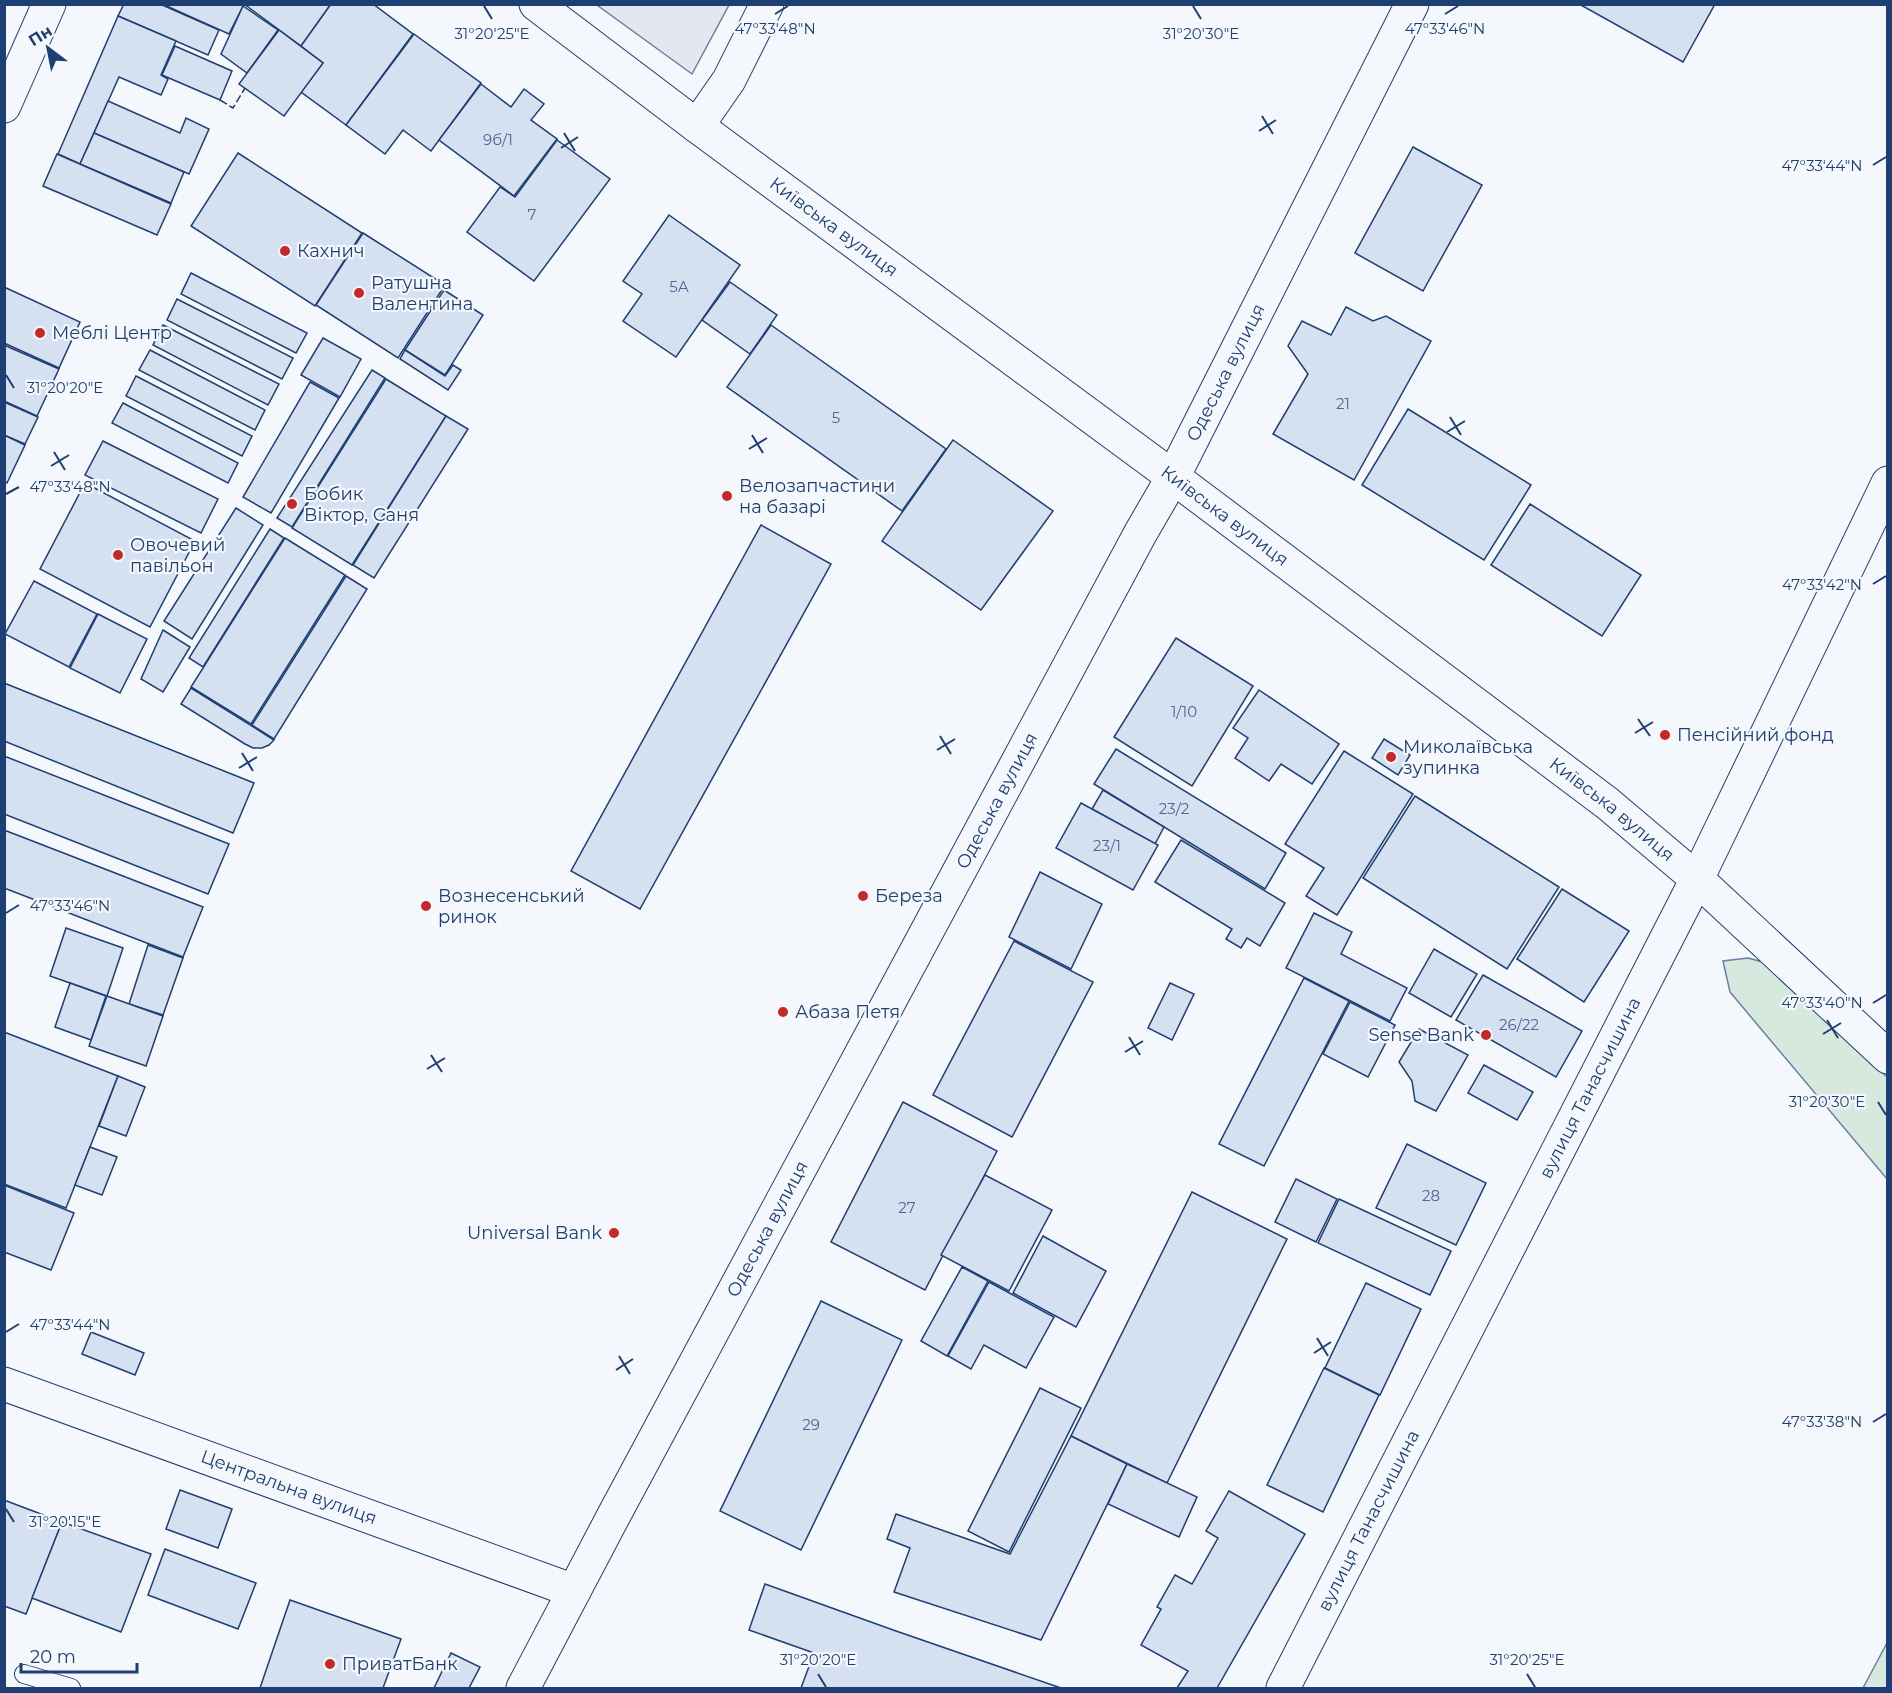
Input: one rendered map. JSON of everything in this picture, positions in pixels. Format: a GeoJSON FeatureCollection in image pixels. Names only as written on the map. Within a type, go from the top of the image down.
{"type":"FeatureCollection","features":[{"type":"Feature","properties":{"kind":"main road"},"geometry":{"type":"LineString","coordinates":[[4,106],[49,4]]}},
{"type":"Feature","properties":{"kind":"main road","name":"Київська вулиця"},"geometry":{"type":"LineString","coordinates":[[536,4],[1607,803],[1697,879],[1887,1057]]}},
{"type":"Feature","properties":{"kind":"main road"},"geometry":{"type":"LineString","coordinates":[[697,126],[729,80],[767,4]]}},
{"type":"Feature","properties":{"kind":"main road","name":"Одеська вулиця"},"geometry":{"type":"LineString","coordinates":[[523,1689],[1140,534],[1173,477],[1412,4]]}},
{"type":"Feature","properties":{"kind":"main road","name":"вулиця Танасчишина"},"geometry":{"type":"LineString","coordinates":[[1283,1689],[1697,879],[1887,483]]}},
{"type":"Feature","properties":{"kind":"main road","name":"Центральна вулиця"},"geometry":{"type":"LineString","coordinates":[[4,1384],[574,1591]]}},
{"type":"Feature","properties":{"kind":"lane"},"geometry":{"type":"LineString","coordinates":[[24,1674],[71,1689]]}},
{"type":"Feature","properties":{"kind":"shaded area"},"geometry":{"type":"Polygon","coordinates":[[[597,5],[729,5],[692,74],[597,5]]]}},
{"type":"Feature","properties":{"kind":"shaded area"},"geometry":{"type":"Polygon","coordinates":[[[1748,958],[1770,964],[1887,1077],[1887,1179],[1730,992],[1723,961],[1748,958]]]}},
{"type":"Feature","properties":{"kind":"shaded area"},"geometry":{"type":"Polygon","coordinates":[[[1887,1643],[1887,1688],[1863,1688],[1887,1643]]]}},
{"type":"Feature","properties":{"kind":"building"},"geometry":{"type":"Polygon","coordinates":[[[124,4],[160,4],[219,30],[208,55],[118,16],[124,4]]]}},
{"type":"Feature","properties":{"kind":"building"},"geometry":{"type":"Polygon","coordinates":[[[162,4],[244,4],[229,34],[162,4]]]}},
{"type":"Feature","properties":{"kind":"building"},"geometry":{"type":"Polygon","coordinates":[[[244,4],[331,4],[301,46],[244,4]]]}},
{"type":"Feature","properties":{"kind":"building"},"geometry":{"type":"Polygon","coordinates":[[[331,4],[373,4],[413,34],[346,125],[301,92],[323,63],[301,46],[331,4]]]}},
{"type":"Feature","properties":{"kind":"building"},"geometry":{"type":"Polygon","coordinates":[[[1579,4],[1715,4],[1683,62],[1579,4]]]}},
{"type":"Feature","properties":{"kind":"building"},"geometry":{"type":"Polygon","coordinates":[[[243,6],[278,30],[247,73],[221,54],[243,6]]]}},
{"type":"Feature","properties":{"kind":"building"},"geometry":{"type":"Polygon","coordinates":[[[118,16],[176,41],[161,75],[168,79],[161,95],[119,77],[80,164],[58,154],[118,16]]]}},
{"type":"Feature","properties":{"kind":"building"},"geometry":{"type":"Polygon","coordinates":[[[279,30],[323,63],[284,116],[239,84],[279,30]]]}},
{"type":"Feature","properties":{"kind":"building"},"geometry":{"type":"Polygon","coordinates":[[[414,34],[481,83],[431,151],[403,130],[385,154],[346,125],[414,34]]]}},
{"type":"Feature","properties":{"kind":"building"},"geometry":{"type":"Polygon","coordinates":[[[175,46],[232,71],[220,100],[162,75],[175,46]]]}},
{"type":"Feature","properties":{"kind":"building"},"geometry":{"type":"Polygon","coordinates":[[[481,84],[511,107],[524,89],[544,104],[531,120],[557,139],[514,196],[439,140],[481,84]]]}},
{"type":"Feature","properties":{"kind":"building"},"geometry":{"type":"Polygon","coordinates":[[[108,101],[180,133],[186,118],[209,129],[189,174],[94,133],[108,101]]]}},
{"type":"Feature","properties":{"kind":"building"},"geometry":{"type":"Polygon","coordinates":[[[94,133],[184,172],[171,203],[80,164],[94,133]]]}},
{"type":"Feature","properties":{"kind":"building"},"geometry":{"type":"Polygon","coordinates":[[[557,140],[610,179],[534,281],[467,232],[500,187],[515,197],[557,140]]]}},
{"type":"Feature","properties":{"kind":"building"},"geometry":{"type":"Polygon","coordinates":[[[1413,147],[1482,185],[1423,291],[1355,253],[1413,147]]]}},
{"type":"Feature","properties":{"kind":"building"},"geometry":{"type":"Polygon","coordinates":[[[238,153],[362,233],[315,306],[191,226],[238,153]]]}},
{"type":"Feature","properties":{"kind":"building"},"geometry":{"type":"Polygon","coordinates":[[[57,154],[171,204],[157,235],[43,186],[57,154]]]}},
{"type":"Feature","properties":{"kind":"building"},"geometry":{"type":"Polygon","coordinates":[[[669,215],[740,265],[676,357],[623,321],[642,294],[623,281],[669,215]]]}},
{"type":"Feature","properties":{"kind":"building"},"geometry":{"type":"Polygon","coordinates":[[[363,233],[445,285],[398,358],[316,305],[363,233]]]}},
{"type":"Feature","properties":{"kind":"building"},"geometry":{"type":"Polygon","coordinates":[[[191,273],[307,333],[296,353],[181,294],[191,273]]]}},
{"type":"Feature","properties":{"kind":"building"},"geometry":{"type":"Polygon","coordinates":[[[730,282],[777,315],[750,354],[702,320],[730,282]]]}},
{"type":"Feature","properties":{"kind":"building","name":"Меблі Центр"},"geometry":{"type":"Polygon","coordinates":[[[4,287],[80,322],[59,368],[4,343],[4,287]]]}},
{"type":"Feature","properties":{"kind":"building"},"geometry":{"type":"Polygon","coordinates":[[[444,290],[483,315],[445,375],[405,350],[444,290]]]}},
{"type":"Feature","properties":{"kind":"building"},"geometry":{"type":"Polygon","coordinates":[[[177,299],[293,358],[282,379],[167,320],[177,299]]]}},
{"type":"Feature","properties":{"kind":"building"},"geometry":{"type":"Polygon","coordinates":[[[1346,307],[1373,321],[1386,316],[1431,341],[1354,480],[1273,434],[1308,374],[1288,346],[1302,321],[1331,335],[1346,307]]]}},
{"type":"Feature","properties":{"kind":"building"},"geometry":{"type":"Polygon","coordinates":[[[163,325],[279,384],[268,405],[153,345],[163,325]]]}},
{"type":"Feature","properties":{"kind":"building"},"geometry":{"type":"Polygon","coordinates":[[[771,325],[946,449],[902,511],[727,387],[771,325]]]}},
{"type":"Feature","properties":{"kind":"building"},"geometry":{"type":"Polygon","coordinates":[[[323,338],[361,359],[340,397],[301,375],[323,338]]]}},
{"type":"Feature","properties":{"kind":"building"},"geometry":{"type":"Polygon","coordinates":[[[4,345],[59,369],[37,416],[4,401],[4,345]]]}},
{"type":"Feature","properties":{"kind":"building"},"geometry":{"type":"Polygon","coordinates":[[[150,350],[265,410],[255,430],[139,370],[150,350]]]}},
{"type":"Feature","properties":{"kind":"building"},"geometry":{"type":"Polygon","coordinates":[[[405,350],[445,376],[453,365],[461,370],[448,390],[400,359],[405,350]]]}},
{"type":"Feature","properties":{"kind":"building"},"geometry":{"type":"Polygon","coordinates":[[[372,370],[385,378],[292,527],[277,518],[372,370]]]}},
{"type":"Feature","properties":{"kind":"building"},"geometry":{"type":"Polygon","coordinates":[[[136,376],[252,436],[242,456],[126,396],[136,376]]]}},
{"type":"Feature","properties":{"kind":"building"},"geometry":{"type":"Polygon","coordinates":[[[386,379],[446,416],[352,565],[292,528],[386,379]]]}},
{"type":"Feature","properties":{"kind":"building"},"geometry":{"type":"Polygon","coordinates":[[[310,382],[339,398],[271,513],[243,497],[310,382]]]}},
{"type":"Feature","properties":{"kind":"building"},"geometry":{"type":"Polygon","coordinates":[[[4,402],[38,417],[25,444],[4,435],[4,402]]]}},
{"type":"Feature","properties":{"kind":"building"},"geometry":{"type":"Polygon","coordinates":[[[123,403],[238,463],[228,483],[112,423],[123,403]]]}},
{"type":"Feature","properties":{"kind":"building"},"geometry":{"type":"Polygon","coordinates":[[[1408,409],[1531,485],[1484,560],[1362,485],[1408,409]]]}},
{"type":"Feature","properties":{"kind":"building"},"geometry":{"type":"Polygon","coordinates":[[[446,416],[468,429],[374,578],[353,565],[446,416]]]}},
{"type":"Feature","properties":{"kind":"building"},"geometry":{"type":"Polygon","coordinates":[[[4,435],[25,445],[7,483],[4,481],[4,435]]]}},
{"type":"Feature","properties":{"kind":"building"},"geometry":{"type":"Polygon","coordinates":[[[953,440],[1053,511],[981,610],[882,541],[953,440]]]}},
{"type":"Feature","properties":{"kind":"building"},"geometry":{"type":"Polygon","coordinates":[[[103,441],[218,499],[201,533],[85,475],[103,441]]]}},
{"type":"Feature","properties":{"kind":"building","name":"Овочевий павільон"},"geometry":{"type":"Polygon","coordinates":[[[85,483],[195,541],[150,627],[40,569],[85,483]]]}},
{"type":"Feature","properties":{"kind":"building"},"geometry":{"type":"Polygon","coordinates":[[[1530,504],[1641,575],[1602,636],[1491,565],[1530,504]]]}},
{"type":"Feature","properties":{"kind":"building"},"geometry":{"type":"Polygon","coordinates":[[[236,508],[263,525],[192,639],[164,621],[236,508]]]}},
{"type":"Feature","properties":{"kind":"building"},"geometry":{"type":"Polygon","coordinates":[[[761,525],[831,564],[640,909],[571,871],[761,525]]]}},
{"type":"Feature","properties":{"kind":"building"},"geometry":{"type":"Polygon","coordinates":[[[270,529],[284,538],[203,667],[189,658],[270,529]]]}},
{"type":"Feature","properties":{"kind":"building"},"geometry":{"type":"Polygon","coordinates":[[[285,538],[345,575],[251,724],[191,687],[285,538]]]}},
{"type":"Feature","properties":{"kind":"building"},"geometry":{"type":"Polygon","coordinates":[[[346,576],[367,589],[274,739],[252,725],[346,576]]]}},
{"type":"Feature","properties":{"kind":"building"},"geometry":{"type":"Polygon","coordinates":[[[34,581],[97,614],[69,667],[5,634],[34,581]]]}},
{"type":"Feature","properties":{"kind":"building"},"geometry":{"type":"Polygon","coordinates":[[[98,614],[147,639],[120,693],[70,668],[98,614]]]}},
{"type":"Feature","properties":{"kind":"building"},"geometry":{"type":"Polygon","coordinates":[[[163,630],[190,647],[163,692],[141,679],[163,630]]]}},
{"type":"Feature","properties":{"kind":"building"},"geometry":{"type":"Polygon","coordinates":[[[1176,638],[1253,686],[1192,786],[1114,737],[1176,638]]]}},
{"type":"Feature","properties":{"kind":"building"},"geometry":{"type":"Polygon","coordinates":[[[4,683],[254,783],[233,833],[4,741],[4,683]]]}},
{"type":"Feature","properties":{"kind":"building"},"geometry":{"type":"Polygon","coordinates":[[[191,688],[274,740],[262,748],[253,748],[181,704],[191,688]]]}},
{"type":"Feature","properties":{"kind":"building"},"geometry":{"type":"Polygon","coordinates":[[[1259,690],[1339,744],[1312,784],[1281,764],[1269,781],[1235,758],[1248,738],[1233,728],[1259,690]]]}},
{"type":"Feature","properties":{"kind":"building","name":"Миколаївська зупинка"},"geometry":{"type":"Polygon","coordinates":[[[1384,739],[1410,755],[1398,775],[1372,758],[1384,739]]]}},
{"type":"Feature","properties":{"kind":"building"},"geometry":{"type":"Polygon","coordinates":[[[1116,749],[1286,853],[1265,889],[1094,784],[1116,749]]]}},
{"type":"Feature","properties":{"kind":"building"},"geometry":{"type":"Polygon","coordinates":[[[1344,751],[1413,794],[1337,915],[1306,896],[1324,868],[1285,844],[1344,751]]]}},
{"type":"Feature","properties":{"kind":"building"},"geometry":{"type":"Polygon","coordinates":[[[4,756],[229,844],[208,894],[4,814],[4,756]]]}},
{"type":"Feature","properties":{"kind":"building"},"geometry":{"type":"Polygon","coordinates":[[[1103,790],[1164,827],[1155,844],[1092,809],[1103,790]]]}},
{"type":"Feature","properties":{"kind":"building"},"geometry":{"type":"Polygon","coordinates":[[[1415,796],[1559,887],[1507,969],[1363,878],[1415,796]]]}},
{"type":"Feature","properties":{"kind":"building"},"geometry":{"type":"Polygon","coordinates":[[[1081,803],[1158,845],[1133,890],[1056,848],[1081,803]]]}},
{"type":"Feature","properties":{"kind":"building"},"geometry":{"type":"Polygon","coordinates":[[[4,830],[203,907],[183,957],[4,888],[4,830]]]}},
{"type":"Feature","properties":{"kind":"building"},"geometry":{"type":"Polygon","coordinates":[[[1181,840],[1285,903],[1260,946],[1247,938],[1241,948],[1226,939],[1232,929],[1155,882],[1181,840]]]}},
{"type":"Feature","properties":{"kind":"building"},"geometry":{"type":"Polygon","coordinates":[[[1040,872],[1102,904],[1071,969],[1009,937],[1040,872]]]}},
{"type":"Feature","properties":{"kind":"building"},"geometry":{"type":"Polygon","coordinates":[[[1562,889],[1629,931],[1584,1002],[1517,959],[1562,889]]]}},
{"type":"Feature","properties":{"kind":"building"},"geometry":{"type":"Polygon","coordinates":[[[1314,913],[1352,932],[1341,954],[1407,988],[1390,1021],[1286,968],[1314,913]]]}},
{"type":"Feature","properties":{"kind":"building"},"geometry":{"type":"Polygon","coordinates":[[[66,928],[123,948],[107,996],[50,976],[66,928]]]}},
{"type":"Feature","properties":{"kind":"building"},"geometry":{"type":"Polygon","coordinates":[[[1014,941],[1093,982],[1012,1137],[933,1095],[1014,941]]]}},
{"type":"Feature","properties":{"kind":"building"},"geometry":{"type":"Polygon","coordinates":[[[148,945],[183,958],[163,1015],[129,1004],[148,945]]]}},
{"type":"Feature","properties":{"kind":"building"},"geometry":{"type":"Polygon","coordinates":[[[1434,949],[1477,974],[1451,1017],[1409,993],[1434,949]]]}},
{"type":"Feature","properties":{"kind":"building"},"geometry":{"type":"Polygon","coordinates":[[[1483,975],[1582,1031],[1556,1077],[1456,1020],[1483,975]]]}},
{"type":"Feature","properties":{"kind":"building"},"geometry":{"type":"Polygon","coordinates":[[[1304,978],[1349,1001],[1264,1166],[1219,1144],[1304,978]]]}},
{"type":"Feature","properties":{"kind":"building"},"geometry":{"type":"Polygon","coordinates":[[[70,983],[106,996],[91,1040],[55,1027],[70,983]]]}},
{"type":"Feature","properties":{"kind":"building"},"geometry":{"type":"Polygon","coordinates":[[[1170,983],[1194,994],[1172,1040],[1148,1028],[1170,983]]]}},
{"type":"Feature","properties":{"kind":"building"},"geometry":{"type":"Polygon","coordinates":[[[107,996],[163,1016],[146,1066],[89,1046],[107,996]]]}},
{"type":"Feature","properties":{"kind":"building"},"geometry":{"type":"Polygon","coordinates":[[[1350,1002],[1395,1025],[1368,1077],[1323,1054],[1350,1002]]]}},
{"type":"Feature","properties":{"kind":"building"},"geometry":{"type":"Polygon","coordinates":[[[1419,1029],[1468,1055],[1436,1111],[1415,1101],[1412,1081],[1399,1062],[1419,1029]]]}},
{"type":"Feature","properties":{"kind":"building"},"geometry":{"type":"Polygon","coordinates":[[[4,1032],[118,1076],[66,1208],[4,1184],[4,1032]]]}},
{"type":"Feature","properties":{"kind":"building"},"geometry":{"type":"Polygon","coordinates":[[[1484,1065],[1533,1092],[1517,1120],[1468,1093],[1484,1065]]]}},
{"type":"Feature","properties":{"kind":"building"},"geometry":{"type":"Polygon","coordinates":[[[118,1076],[145,1087],[126,1136],[99,1126],[118,1076]]]}},
{"type":"Feature","properties":{"kind":"building"},"geometry":{"type":"Polygon","coordinates":[[[903,1102],[997,1151],[925,1290],[831,1242],[903,1102]]]}},
{"type":"Feature","properties":{"kind":"building"},"geometry":{"type":"Polygon","coordinates":[[[1407,1144],[1486,1183],[1456,1245],[1376,1208],[1407,1144]]]}},
{"type":"Feature","properties":{"kind":"building"},"geometry":{"type":"Polygon","coordinates":[[[90,1147],[117,1157],[102,1195],[75,1185],[90,1147]]]}},
{"type":"Feature","properties":{"kind":"building"},"geometry":{"type":"Polygon","coordinates":[[[985,1175],[1052,1210],[1009,1291],[941,1255],[985,1175]]]}},
{"type":"Feature","properties":{"kind":"building"},"geometry":{"type":"Polygon","coordinates":[[[1296,1179],[1337,1199],[1316,1242],[1275,1222],[1296,1179]]]}},
{"type":"Feature","properties":{"kind":"building"},"geometry":{"type":"Polygon","coordinates":[[[4,1185],[74,1213],[51,1270],[4,1252],[4,1185]]]}},
{"type":"Feature","properties":{"kind":"building"},"geometry":{"type":"Polygon","coordinates":[[[1192,1192],[1287,1239],[1167,1483],[1071,1436],[1192,1192]]]}},
{"type":"Feature","properties":{"kind":"building"},"geometry":{"type":"Polygon","coordinates":[[[1339,1199],[1451,1251],[1430,1295],[1318,1243],[1339,1199]]]}},
{"type":"Feature","properties":{"kind":"building"},"geometry":{"type":"Polygon","coordinates":[[[1043,1236],[1106,1271],[1076,1327],[1013,1293],[1043,1236]]]}},
{"type":"Feature","properties":{"kind":"building"},"geometry":{"type":"Polygon","coordinates":[[[962,1267],[988,1281],[947,1356],[921,1341],[962,1267]]]}},
{"type":"Feature","properties":{"kind":"building"},"geometry":{"type":"Polygon","coordinates":[[[989,1282],[1054,1317],[1026,1368],[984,1345],[971,1369],[948,1356],[989,1282]]]}},
{"type":"Feature","properties":{"kind":"building"},"geometry":{"type":"Polygon","coordinates":[[[1366,1283],[1421,1309],[1380,1395],[1325,1368],[1366,1283]]]}},
{"type":"Feature","properties":{"kind":"building"},"geometry":{"type":"Polygon","coordinates":[[[821,1301],[902,1340],[801,1550],[720,1511],[821,1301]]]}},
{"type":"Feature","properties":{"kind":"building"},"geometry":{"type":"Polygon","coordinates":[[[91,1332],[144,1353],[135,1375],[82,1354],[91,1332]]]}},
{"type":"Feature","properties":{"kind":"building"},"geometry":{"type":"Polygon","coordinates":[[[1324,1368],[1379,1395],[1323,1512],[1267,1485],[1324,1368]]]}},
{"type":"Feature","properties":{"kind":"building"},"geometry":{"type":"Polygon","coordinates":[[[1040,1388],[1081,1408],[1009,1552],[968,1531],[1040,1388]]]}},
{"type":"Feature","properties":{"kind":"building"},"geometry":{"type":"Polygon","coordinates":[[[1071,1436],[1127,1464],[1041,1640],[894,1592],[910,1548],[887,1539],[896,1514],[1010,1554],[1071,1436]]]}},
{"type":"Feature","properties":{"kind":"building"},"geometry":{"type":"Polygon","coordinates":[[[1127,1464],[1197,1497],[1179,1537],[1108,1504],[1127,1464]]]}},
{"type":"Feature","properties":{"kind":"building"},"geometry":{"type":"Polygon","coordinates":[[[180,1490],[232,1509],[218,1548],[166,1529],[180,1490]]]}},
{"type":"Feature","properties":{"kind":"building"},"geometry":{"type":"Polygon","coordinates":[[[1229,1491],[1305,1534],[1217,1688],[1177,1688],[1188,1671],[1141,1645],[1161,1609],[1157,1607],[1175,1575],[1192,1584],[1218,1538],[1206,1531],[1229,1491]]]}},
{"type":"Feature","properties":{"kind":"building"},"geometry":{"type":"Polygon","coordinates":[[[4,1500],[62,1522],[26,1614],[4,1606],[4,1500]]]}},
{"type":"Feature","properties":{"kind":"building"},"geometry":{"type":"Polygon","coordinates":[[[62,1522],[151,1554],[121,1632],[32,1598],[62,1522]]]}},
{"type":"Feature","properties":{"kind":"building"},"geometry":{"type":"Polygon","coordinates":[[[165,1549],[256,1583],[238,1629],[148,1595],[165,1549]]]}},
{"type":"Feature","properties":{"kind":"building"},"geometry":{"type":"Polygon","coordinates":[[[765,1584],[1061,1688],[801,1688],[814,1653],[749,1630],[765,1584]]]}},
{"type":"Feature","properties":{"kind":"building","name":"ПриватБанк"},"geometry":{"type":"Polygon","coordinates":[[[290,1600],[401,1639],[383,1688],[260,1688],[290,1600]]]}},
{"type":"Feature","properties":{"kind":"building"},"geometry":{"type":"Polygon","coordinates":[[[451,1653],[480,1667],[469,1688],[434,1688],[451,1653]]]}},
{"type":"Feature","properties":{"kind":"fence"},"geometry":{"type":"LineString","coordinates":[[220,100],[233,108],[245,88]]}},
{"type":"Feature","properties":{"kind":"place","name":"Кахнич"},"geometry":{"type":"Point","coordinates":[285,251]}},
{"type":"Feature","properties":{"kind":"place","name":"Ратушна Валентина"},"geometry":{"type":"Point","coordinates":[359,293]}},
{"type":"Feature","properties":{"kind":"place","name":"Меблі Центр"},"geometry":{"type":"Point","coordinates":[40,333]}},
{"type":"Feature","properties":{"kind":"place","name":"Велозапчастини на базарі"},"geometry":{"type":"Point","coordinates":[727,496]}},
{"type":"Feature","properties":{"kind":"place","name":"Бобик Віктор, Саня"},"geometry":{"type":"Point","coordinates":[292,504]}},
{"type":"Feature","properties":{"kind":"place","name":"Овочевий павільон"},"geometry":{"type":"Point","coordinates":[118,555]}},
{"type":"Feature","properties":{"kind":"place","name":"Пенсійний фонд"},"geometry":{"type":"Point","coordinates":[1665,735]}},
{"type":"Feature","properties":{"kind":"place","name":"Миколаївська зупинка"},"geometry":{"type":"Point","coordinates":[1391,757]}},
{"type":"Feature","properties":{"kind":"place","name":"Береза"},"geometry":{"type":"Point","coordinates":[863,896]}},
{"type":"Feature","properties":{"kind":"place","name":"Вознесенський ринок"},"geometry":{"type":"Point","coordinates":[426,906]}},
{"type":"Feature","properties":{"kind":"place","name":"Абаза Петя"},"geometry":{"type":"Point","coordinates":[783,1012]}},
{"type":"Feature","properties":{"kind":"place","name":"Sense Bank"},"geometry":{"type":"Point","coordinates":[1486,1035]}},
{"type":"Feature","properties":{"kind":"place","name":"Universal Bank"},"geometry":{"type":"Point","coordinates":[614,1233]}},
{"type":"Feature","properties":{"kind":"place","name":"ПриватБанк"},"geometry":{"type":"Point","coordinates":[330,1664]}}]}
